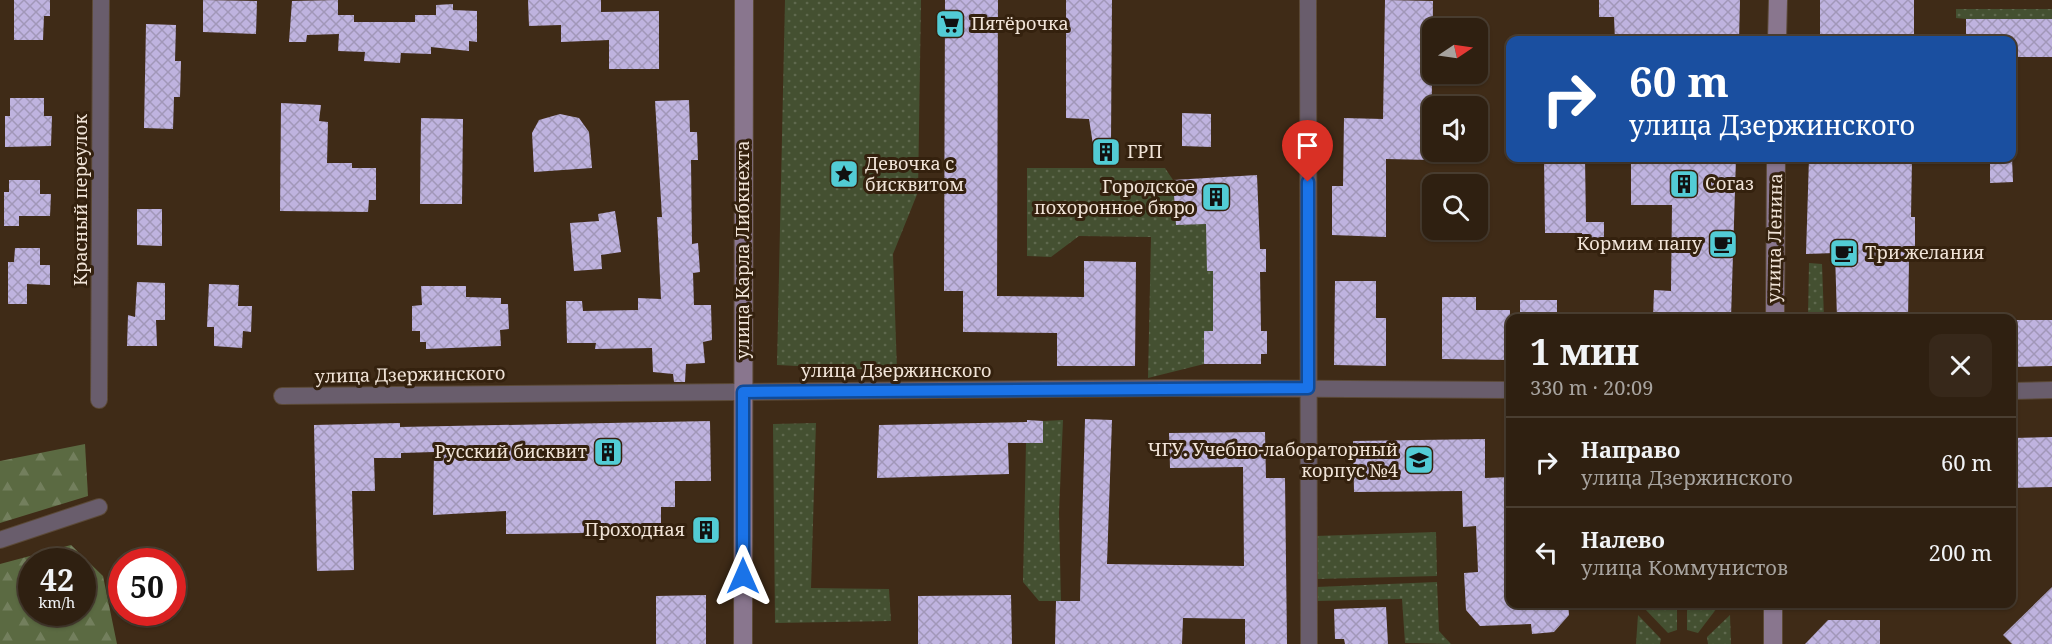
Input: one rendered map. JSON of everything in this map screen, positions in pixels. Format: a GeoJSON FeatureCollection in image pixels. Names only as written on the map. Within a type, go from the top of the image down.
{"type":"FeatureCollection","features":[{"type":"Feature","properties":{"kind":"main road","name":"улица Карла Либкнехта"},"geometry":{"type":"LineString","coordinates":[[743,644],[744,0]]}},
{"type":"Feature","properties":{"kind":"main road"},"geometry":{"type":"LineString","coordinates":[[1778,0],[1778,36]]}},
{"type":"Feature","properties":{"kind":"main road","name":"улица Ленина"},"geometry":{"type":"LineString","coordinates":[[1775,314],[1776,162]]}},
{"type":"Feature","properties":{"kind":"main road"},"geometry":{"type":"LineString","coordinates":[[1773,608],[1773,644]]}},
{"type":"Feature","properties":{"kind":"street","name":"Красный переулок"},"geometry":{"type":"LineString","coordinates":[[99,400],[101,0]]}},
{"type":"Feature","properties":{"kind":"street"},"geometry":{"type":"LineString","coordinates":[[1308,0],[1309,644]]}},
{"type":"Feature","properties":{"kind":"street","name":"улица Дзержинского"},"geometry":{"type":"LineString","coordinates":[[282,396],[1308,388],[1506,390]]}},
{"type":"Feature","properties":{"kind":"street"},"geometry":{"type":"LineString","coordinates":[[2016,391],[2052,390]]}},
{"type":"Feature","properties":{"kind":"street"},"geometry":{"type":"LineString","coordinates":[[0,540],[99,507]]}},
{"type":"Feature","properties":{"kind":"green space"},"geometry":{"type":"Polygon","coordinates":[[[785,0],[921,0],[918,192],[893,254],[897,371],[777,365],[785,0]]]}},
{"type":"Feature","properties":{"kind":"green space"},"geometry":{"type":"Polygon","coordinates":[[[1956,9],[2052,9],[2052,19],[1956,18],[1956,9]]]}},
{"type":"Feature","properties":{"kind":"green space"},"geometry":{"type":"Polygon","coordinates":[[[1027,168],[1165,168],[1173,180],[1176,225],[1213,223],[1207,238],[1207,270],[1213,271],[1213,331],[1204,331],[1204,364],[1148,378],[1151,237],[1079,236],[1051,257],[1027,256],[1027,168]]]}},
{"type":"Feature","properties":{"kind":"green space"},"geometry":{"type":"Polygon","coordinates":[[[1809,263],[1822,264],[1824,314],[1808,314],[1809,263]]]}},
{"type":"Feature","properties":{"kind":"green space"},"geometry":{"type":"Polygon","coordinates":[[[1063,420],[1059,513],[1061,601],[1039,601],[1023,582],[1026,443],[1043,443],[1043,421],[1063,420]]]}},
{"type":"Feature","properties":{"kind":"green space"},"geometry":{"type":"Polygon","coordinates":[[[816,423],[811,588],[889,589],[891,621],[775,623],[773,424],[816,423]]]}},
{"type":"Feature","properties":{"kind":"green space"},"geometry":{"type":"Polygon","coordinates":[[[85,444],[88,496],[0,523],[0,461],[85,444]]]}},
{"type":"Feature","properties":{"kind":"green space"},"geometry":{"type":"Polygon","coordinates":[[[1436,532],[1437,576],[1316,579],[1315,536],[1436,532]]]}},
{"type":"Feature","properties":{"kind":"green space"},"geometry":{"type":"Polygon","coordinates":[[[18,559],[18,626],[96,626],[96,569],[103,576],[108,600],[108,626],[113,626],[117,644],[0,644],[0,564],[18,559]]]}},
{"type":"Feature","properties":{"kind":"green space"},"geometry":{"type":"Polygon","coordinates":[[[1437,582],[1439,631],[1451,644],[1405,643],[1402,599],[1316,601],[1316,587],[1437,582]]]}},
{"type":"Feature","properties":{"kind":"green space"},"geometry":{"type":"Polygon","coordinates":[[[1644,608],[1677,608],[1677,630],[1668,633],[1644,608]]]}},
{"type":"Feature","properties":{"kind":"green space"},"geometry":{"type":"Polygon","coordinates":[[[1687,608],[1717,608],[1698,633],[1687,630],[1687,608]]]}},
{"type":"Feature","properties":{"kind":"green space"},"geometry":{"type":"Polygon","coordinates":[[[1638,615],[1661,639],[1660,644],[1636,644],[1638,615]]]}},
{"type":"Feature","properties":{"kind":"green space"},"geometry":{"type":"Polygon","coordinates":[[[1730,615],[1731,644],[1708,644],[1707,637],[1730,615]]]}},
{"type":"Feature","properties":{"kind":"building"},"geometry":{"type":"Polygon","coordinates":[[[14,0],[50,0],[50,16],[44,16],[43,40],[14,40],[14,0]]]}},
{"type":"Feature","properties":{"kind":"building"},"geometry":{"type":"Polygon","coordinates":[[[203,0],[257,1],[256,34],[203,32],[203,0]]]}},
{"type":"Feature","properties":{"kind":"building"},"geometry":{"type":"Polygon","coordinates":[[[338,0],[338,15],[354,15],[354,22],[415,22],[415,15],[436,15],[436,5],[453,4],[453,10],[477,11],[477,42],[469,41],[469,51],[431,47],[431,54],[401,53],[400,63],[364,61],[365,52],[338,51],[339,34],[307,35],[306,42],[289,42],[292,1],[338,0]]]}},
{"type":"Feature","properties":{"kind":"building"},"geometry":{"type":"Polygon","coordinates":[[[528,0],[601,0],[601,12],[659,11],[659,69],[609,69],[609,40],[561,42],[561,25],[529,26],[528,0]]]}},
{"type":"Feature","properties":{"kind":"building"},"geometry":{"type":"Polygon","coordinates":[[[945,0],[998,0],[997,296],[1084,297],[1084,261],[1136,262],[1135,366],[1057,366],[1057,333],[963,332],[963,291],[944,291],[945,0]]]}},
{"type":"Feature","properties":{"kind":"building"},"geometry":{"type":"Polygon","coordinates":[[[1066,0],[1112,0],[1111,141],[1117,140],[1120,161],[1096,164],[1089,119],[1066,118],[1066,0]]]}},
{"type":"Feature","properties":{"kind":"building"},"geometry":{"type":"Polygon","coordinates":[[[1385,0],[1433,1],[1433,18],[1422,18],[1422,84],[1432,84],[1432,96],[1422,96],[1422,160],[1386,159],[1386,237],[1332,235],[1332,186],[1343,186],[1344,118],[1383,119],[1385,0]]]}},
{"type":"Feature","properties":{"kind":"building"},"geometry":{"type":"Polygon","coordinates":[[[1599,0],[1740,0],[1739,36],[1615,36],[1614,17],[1599,17],[1599,0]]]}},
{"type":"Feature","properties":{"kind":"building"},"geometry":{"type":"Polygon","coordinates":[[[1820,0],[1914,0],[1914,36],[1820,36],[1820,0]]]}},
{"type":"Feature","properties":{"kind":"building"},"geometry":{"type":"Polygon","coordinates":[[[1966,19],[2052,19],[2052,57],[2016,57],[2016,36],[1966,36],[1966,19]]]}},
{"type":"Feature","properties":{"kind":"building"},"geometry":{"type":"Polygon","coordinates":[[[146,24],[176,25],[175,61],[181,61],[180,97],[174,97],[173,129],[144,128],[146,24]]]}},
{"type":"Feature","properties":{"kind":"building"},"geometry":{"type":"Polygon","coordinates":[[[10,98],[44,98],[44,116],[52,116],[51,146],[5,147],[5,116],[10,116],[10,98]]]}},
{"type":"Feature","properties":{"kind":"building"},"geometry":{"type":"Polygon","coordinates":[[[689,100],[690,132],[697,132],[698,160],[691,160],[692,244],[698,243],[700,272],[693,273],[694,305],[711,305],[712,340],[703,342],[705,363],[686,364],[685,382],[674,382],[673,374],[653,372],[652,348],[595,349],[596,343],[567,343],[566,301],[582,301],[583,311],[638,310],[638,298],[661,299],[657,217],[662,217],[655,101],[689,100]]]}},
{"type":"Feature","properties":{"kind":"building"},"geometry":{"type":"Polygon","coordinates":[[[281,103],[321,105],[319,121],[328,122],[327,163],[352,163],[352,168],[376,168],[376,200],[369,200],[368,212],[280,211],[281,103]]]}},
{"type":"Feature","properties":{"kind":"building"},"geometry":{"type":"Polygon","coordinates":[[[1182,113],[1211,114],[1211,147],[1182,146],[1182,113]]]}},
{"type":"Feature","properties":{"kind":"building"},"geometry":{"type":"Polygon","coordinates":[[[560,114],[579,118],[589,132],[592,168],[534,172],[532,133],[539,120],[560,114]]]}},
{"type":"Feature","properties":{"kind":"building"},"geometry":{"type":"Polygon","coordinates":[[[421,118],[463,119],[462,204],[420,204],[421,118]]]}},
{"type":"Feature","properties":{"kind":"building"},"geometry":{"type":"Polygon","coordinates":[[[1544,162],[1585,162],[1586,222],[1604,222],[1604,243],[1582,243],[1582,233],[1545,233],[1544,162]]]}},
{"type":"Feature","properties":{"kind":"building"},"geometry":{"type":"Polygon","coordinates":[[[1699,162],[1736,162],[1731,314],[1653,314],[1654,290],[1671,291],[1672,205],[1631,205],[1631,164],[1699,164],[1699,162]]]}},
{"type":"Feature","properties":{"kind":"building"},"geometry":{"type":"Polygon","coordinates":[[[1809,162],[1912,162],[1911,217],[1915,217],[1915,261],[1909,261],[1908,314],[1837,314],[1835,253],[1806,254],[1809,162]]]}},
{"type":"Feature","properties":{"kind":"building"},"geometry":{"type":"Polygon","coordinates":[[[1990,162],[2012,162],[2013,182],[1990,183],[1990,162]]]}},
{"type":"Feature","properties":{"kind":"building"},"geometry":{"type":"Polygon","coordinates":[[[1257,175],[1260,249],[1266,249],[1266,272],[1260,272],[1261,331],[1267,331],[1267,354],[1261,354],[1261,364],[1204,364],[1204,331],[1213,331],[1213,271],[1207,271],[1206,224],[1176,225],[1173,180],[1257,175]]]}},
{"type":"Feature","properties":{"kind":"building"},"geometry":{"type":"Polygon","coordinates":[[[9,180],[40,180],[40,194],[51,194],[50,216],[19,216],[19,226],[4,226],[4,192],[9,192],[9,180]]]}},
{"type":"Feature","properties":{"kind":"building"},"geometry":{"type":"Polygon","coordinates":[[[137,209],[162,209],[162,246],[137,245],[137,209]]]}},
{"type":"Feature","properties":{"kind":"building"},"geometry":{"type":"Polygon","coordinates":[[[615,211],[621,252],[601,255],[602,269],[574,271],[570,223],[599,221],[598,214],[615,211]]]}},
{"type":"Feature","properties":{"kind":"building"},"geometry":{"type":"Polygon","coordinates":[[[15,248],[40,248],[40,265],[50,265],[50,285],[27,284],[27,304],[8,304],[8,262],[14,262],[15,248]]]}},
{"type":"Feature","properties":{"kind":"building"},"geometry":{"type":"Polygon","coordinates":[[[1335,281],[1376,281],[1376,318],[1386,318],[1386,366],[1334,365],[1335,281]]]}},
{"type":"Feature","properties":{"kind":"building"},"geometry":{"type":"Polygon","coordinates":[[[137,282],[165,283],[165,320],[156,320],[157,346],[127,346],[128,315],[135,317],[137,282]]]}},
{"type":"Feature","properties":{"kind":"building"},"geometry":{"type":"Polygon","coordinates":[[[209,284],[239,285],[238,306],[252,306],[251,332],[243,331],[242,348],[214,346],[214,327],[207,327],[209,284]]]}},
{"type":"Feature","properties":{"kind":"building"},"geometry":{"type":"Polygon","coordinates":[[[421,286],[466,286],[466,297],[501,298],[501,304],[508,304],[509,329],[500,330],[501,346],[426,349],[426,342],[420,342],[420,331],[412,331],[412,306],[422,305],[421,286]]]}},
{"type":"Feature","properties":{"kind":"building"},"geometry":{"type":"Polygon","coordinates":[[[1442,297],[1476,297],[1476,310],[1510,310],[1510,314],[1506,314],[1506,360],[1442,359],[1442,297]]]}},
{"type":"Feature","properties":{"kind":"building"},"geometry":{"type":"Polygon","coordinates":[[[1520,300],[1557,300],[1557,314],[1520,314],[1520,300]]]}},
{"type":"Feature","properties":{"kind":"building"},"geometry":{"type":"Polygon","coordinates":[[[2016,320],[2052,320],[2052,366],[2016,367],[2016,320]]]}},
{"type":"Feature","properties":{"kind":"building"},"geometry":{"type":"Polygon","coordinates":[[[1085,419],[1112,420],[1107,564],[1244,566],[1243,467],[1170,468],[1169,433],[1265,432],[1266,478],[1285,478],[1287,644],[1245,644],[1245,619],[1183,618],[1182,644],[1055,644],[1056,601],[1080,601],[1085,419]]]}},
{"type":"Feature","properties":{"kind":"building"},"geometry":{"type":"Polygon","coordinates":[[[1027,420],[1043,421],[1043,443],[1008,443],[1009,474],[877,478],[879,425],[1027,422],[1027,420]]]}},
{"type":"Feature","properties":{"kind":"building"},"geometry":{"type":"Polygon","coordinates":[[[710,421],[711,481],[675,481],[675,507],[661,507],[661,532],[506,534],[506,511],[433,515],[434,452],[401,453],[401,458],[374,458],[375,491],[352,491],[354,570],[317,571],[314,425],[400,423],[400,427],[710,421]]]}},
{"type":"Feature","properties":{"kind":"building"},"geometry":{"type":"Polygon","coordinates":[[[2052,437],[2052,487],[2016,488],[2016,438],[2052,437]]]}},
{"type":"Feature","properties":{"kind":"building"},"geometry":{"type":"Polygon","coordinates":[[[1485,439],[1485,478],[1506,477],[1506,608],[1568,608],[1569,615],[1554,632],[1532,634],[1531,624],[1480,626],[1466,610],[1464,573],[1478,572],[1476,526],[1463,527],[1462,491],[1354,492],[1353,441],[1485,439]]]}},
{"type":"Feature","properties":{"kind":"building"},"geometry":{"type":"Polygon","coordinates":[[[2052,587],[2052,644],[2012,644],[2003,635],[2052,587]]]}},
{"type":"Feature","properties":{"kind":"building"},"geometry":{"type":"Polygon","coordinates":[[[706,595],[706,644],[656,644],[656,596],[706,595]]]}},
{"type":"Feature","properties":{"kind":"building"},"geometry":{"type":"Polygon","coordinates":[[[1011,595],[1012,644],[918,644],[918,596],[1011,595]]]}},
{"type":"Feature","properties":{"kind":"building"},"geometry":{"type":"Polygon","coordinates":[[[1386,607],[1388,644],[1345,644],[1344,639],[1335,639],[1334,609],[1386,607]]]}},
{"type":"Feature","properties":{"kind":"building"},"geometry":{"type":"Polygon","coordinates":[[[1828,620],[1880,620],[1880,644],[1805,644],[1828,620]]]}},
{"type":"Feature","properties":{"kind":"place","name":"Пятёрочка"},"geometry":{"type":"Point","coordinates":[950,24]}},
{"type":"Feature","properties":{"kind":"place","name":"ГРП"},"geometry":{"type":"Point","coordinates":[1106,152]}},
{"type":"Feature","properties":{"kind":"place","name":"Девочка с бисквитом"},"geometry":{"type":"Point","coordinates":[844,174]}},
{"type":"Feature","properties":{"kind":"place","name":"Согаз"},"geometry":{"type":"Point","coordinates":[1684,184]}},
{"type":"Feature","properties":{"kind":"place","name":"Городское похоронное бюро"},"geometry":{"type":"Point","coordinates":[1216,197]}},
{"type":"Feature","properties":{"kind":"place","name":"Кормим папу"},"geometry":{"type":"Point","coordinates":[1723,244]}},
{"type":"Feature","properties":{"kind":"place","name":"Три желания"},"geometry":{"type":"Point","coordinates":[1844,253]}},
{"type":"Feature","properties":{"kind":"place","name":"Русский бисквит"},"geometry":{"type":"Point","coordinates":[608,452]}},
{"type":"Feature","properties":{"kind":"place","name":"ЧГУ. Учебно-лабораторный корпус №4"},"geometry":{"type":"Point","coordinates":[1419,460]}},
{"type":"Feature","properties":{"kind":"place","name":"Проходная"},"geometry":{"type":"Point","coordinates":[706,530]}},
{"type":"Feature","properties":{"kind":"route"},"geometry":{"type":"LineString","coordinates":[[743,576],[743,392],[1308,388],[1308,182]]}}]}
